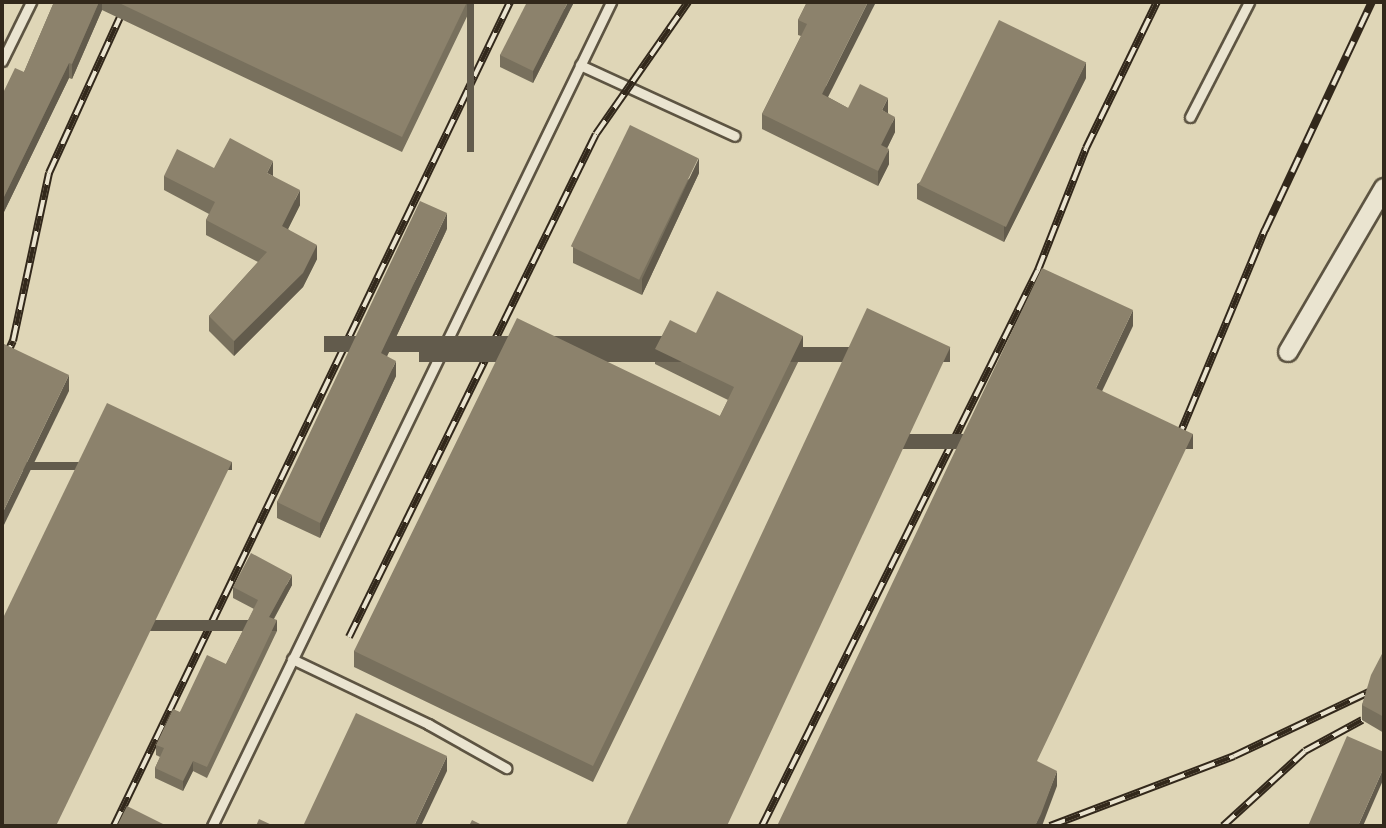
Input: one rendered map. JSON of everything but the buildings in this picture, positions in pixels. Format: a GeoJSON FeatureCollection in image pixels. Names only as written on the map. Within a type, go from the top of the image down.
{"type":"FeatureCollection","features":[{"type":"Feature","properties":{"kind":"street"},"geometry":{"type":"LineString","coordinates":[[1288,352],[1384,188]]}},
{"type":"Feature","properties":{"kind":"lane"},"geometry":{"type":"LineString","coordinates":[[2,61],[31,2]]}},
{"type":"Feature","properties":{"kind":"lane"},"geometry":{"type":"LineString","coordinates":[[212,826],[611,2]]}},
{"type":"Feature","properties":{"kind":"lane"},"geometry":{"type":"LineString","coordinates":[[1190,117],[1249,2]]}},
{"type":"Feature","properties":{"kind":"lane"},"geometry":{"type":"LineString","coordinates":[[580,65],[735,136]]}},
{"type":"Feature","properties":{"kind":"lane"},"geometry":{"type":"LineString","coordinates":[[292,659],[428,724],[506,768]]}},
{"type":"Feature","properties":{"kind":"railway"},"geometry":{"type":"LineString","coordinates":[[4,360],[13,341],[49,173],[127,2]]}},
{"type":"Feature","properties":{"kind":"railway"},"geometry":{"type":"LineString","coordinates":[[114,826],[510,2]]}},
{"type":"Feature","properties":{"kind":"railway"},"geometry":{"type":"LineString","coordinates":[[349,637],[596,134],[688,2]]}},
{"type":"Feature","properties":{"kind":"railway"},"geometry":{"type":"LineString","coordinates":[[762,826],[1038,270],[1086,148],[1157,2]]}},
{"type":"Feature","properties":{"kind":"railway"},"geometry":{"type":"LineString","coordinates":[[1177,441],[1265,230],[1372,2]]}},
{"type":"Feature","properties":{"kind":"railway"},"geometry":{"type":"LineString","coordinates":[[1050,826],[1234,756],[1371,691]]}},
{"type":"Feature","properties":{"kind":"railway"},"geometry":{"type":"LineString","coordinates":[[1223,826],[1305,751],[1362,720]]}}]}
